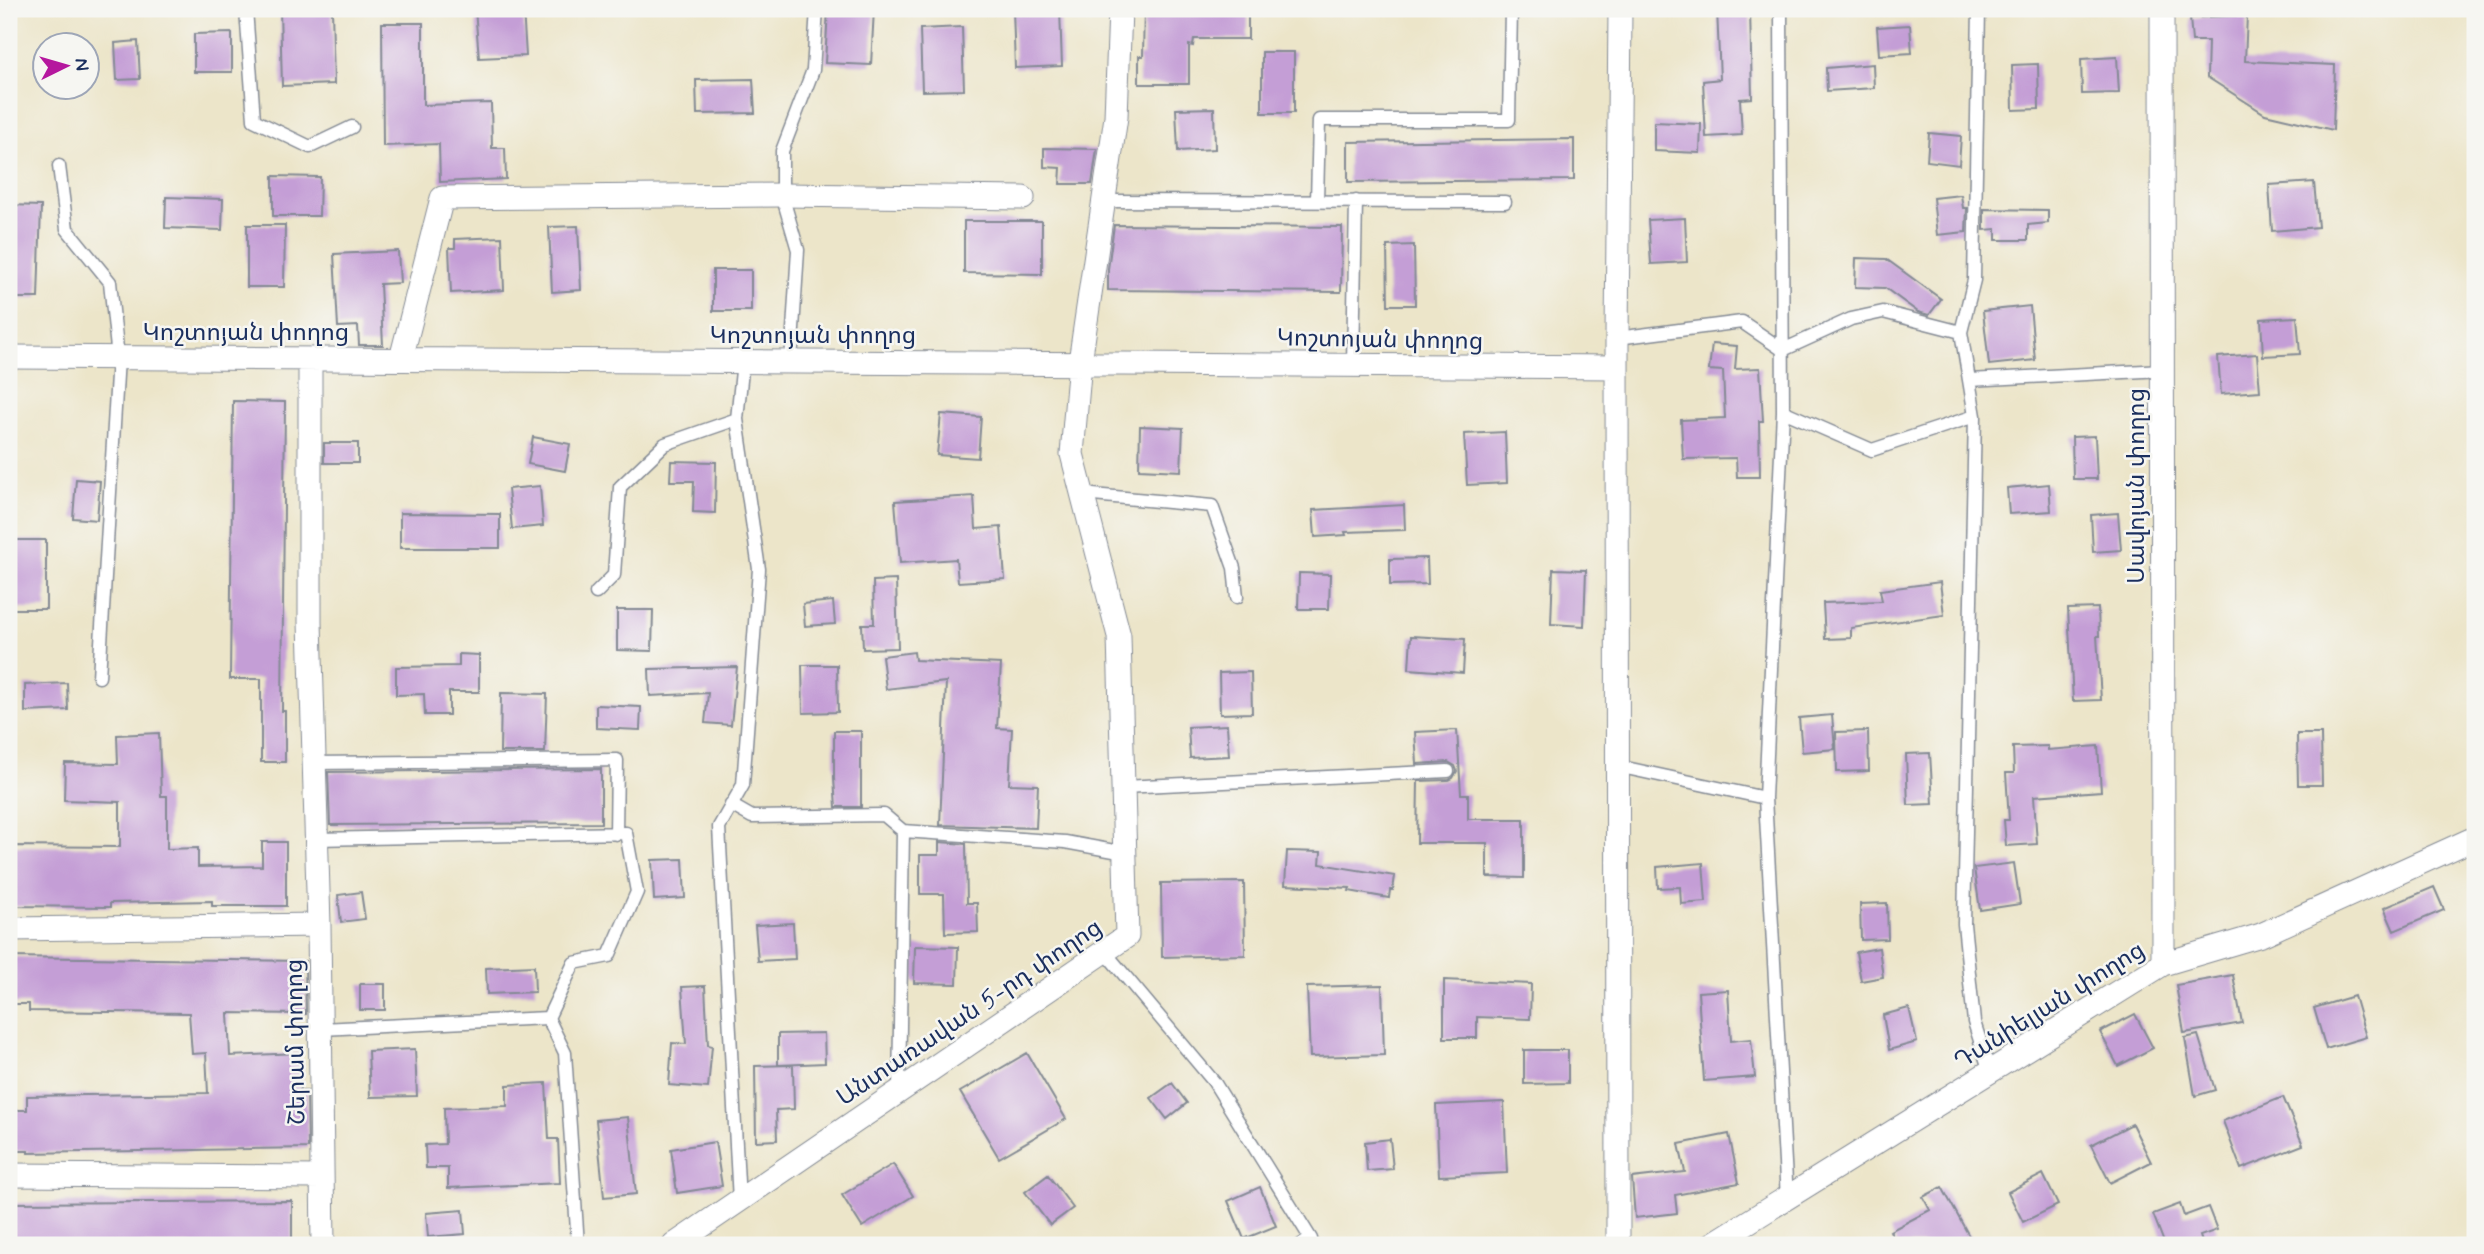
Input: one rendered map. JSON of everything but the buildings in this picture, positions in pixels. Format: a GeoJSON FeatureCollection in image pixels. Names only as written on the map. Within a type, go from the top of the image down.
{"type":"FeatureCollection","features":[{"type":"Feature","properties":{"kind":"street","name":"Անտառավան 5-րդ փողոց"},"geometry":{"type":"LineString","coordinates":[[674,1245],[1127,936],[1119,636],[1072,454],[1080,362],[1116,117],[1120,9]]}},
{"type":"Feature","properties":{"kind":"street"},"geometry":{"type":"LineString","coordinates":[[1618,1245],[1617,338],[1620,9]]}},
{"type":"Feature","properties":{"kind":"street","name":"Սավոյան փողոց"},"geometry":{"type":"LineString","coordinates":[[2162,9],[2163,964]]}},
{"type":"Feature","properties":{"kind":"street"},"geometry":{"type":"LineString","coordinates":[[401,359],[442,198],[782,195],[1023,198]]}},
{"type":"Feature","properties":{"kind":"street","name":"Կոշտոյան փողոց"},"geometry":{"type":"LineString","coordinates":[[9,357],[1617,367]]}},
{"type":"Feature","properties":{"kind":"street","name":"Շերամ փողոց"},"geometry":{"type":"LineString","coordinates":[[310,359],[310,622],[319,925],[323,1245]]}},
{"type":"Feature","properties":{"kind":"street","name":"Դանիելյան փողոց"},"geometry":{"type":"LineString","coordinates":[[1711,1245],[1739,1238],[1787,1199],[2163,964],[2261,936],[2475,838]]}},
{"type":"Feature","properties":{"kind":"street"},"geometry":{"type":"LineString","coordinates":[[9,929],[319,925]]}},
{"type":"Feature","properties":{"kind":"street"},"geometry":{"type":"LineString","coordinates":[[9,1175],[322,1177]]}},
{"type":"Feature","properties":{"kind":"lane"},"geometry":{"type":"LineString","coordinates":[[246,9],[254,120],[310,146],[352,127]]}},
{"type":"Feature","properties":{"kind":"lane"},"geometry":{"type":"LineString","coordinates":[[791,361],[799,250],[782,195],[782,151],[813,70],[817,9]]}},
{"type":"Feature","properties":{"kind":"lane"},"geometry":{"type":"LineString","coordinates":[[1317,201],[1319,120],[1509,120],[1511,9]]}},
{"type":"Feature","properties":{"kind":"lane"},"geometry":{"type":"LineString","coordinates":[[1781,9],[1783,411],[1765,798],[1787,1199]]}},
{"type":"Feature","properties":{"kind":"lane"},"geometry":{"type":"LineString","coordinates":[[1979,9],[1974,280],[1961,332],[1975,416],[1964,924],[1974,1022],[1990,1072]]}},
{"type":"Feature","properties":{"kind":"lane"},"geometry":{"type":"LineString","coordinates":[[59,166],[66,229],[110,282],[118,358],[99,677]]}},
{"type":"Feature","properties":{"kind":"lane"},"geometry":{"type":"LineString","coordinates":[[1104,201],[1505,202]]}},
{"type":"Feature","properties":{"kind":"lane"},"geometry":{"type":"LineString","coordinates":[[1353,365],[1356,201]]}},
{"type":"Feature","properties":{"kind":"lane"},"geometry":{"type":"LineString","coordinates":[[1783,350],[1851,319],[1883,312],[1961,332]]}},
{"type":"Feature","properties":{"kind":"lane"},"geometry":{"type":"LineString","coordinates":[[1617,338],[1742,322],[1783,350]]}},
{"type":"Feature","properties":{"kind":"lane"},"geometry":{"type":"LineString","coordinates":[[739,1201],[719,827],[743,785],[759,569],[737,419],[743,361]]}},
{"type":"Feature","properties":{"kind":"lane"},"geometry":{"type":"LineString","coordinates":[[1969,380],[2162,370]]}},
{"type":"Feature","properties":{"kind":"lane"},"geometry":{"type":"LineString","coordinates":[[1783,411],[1872,450],[1975,416]]}},
{"type":"Feature","properties":{"kind":"lane"},"geometry":{"type":"LineString","coordinates":[[596,593],[614,575],[620,487],[665,444],[737,419]]}},
{"type":"Feature","properties":{"kind":"lane"},"geometry":{"type":"LineString","coordinates":[[1082,494],[1212,506],[1234,568],[1237,597]]}},
{"type":"Feature","properties":{"kind":"lane"},"geometry":{"type":"LineString","coordinates":[[314,763],[617,760],[616,834]]}},
{"type":"Feature","properties":{"kind":"lane"},"geometry":{"type":"LineString","coordinates":[[1617,766],[1765,798]]}},
{"type":"Feature","properties":{"kind":"lane"},"geometry":{"type":"LineString","coordinates":[[1123,787],[1447,771]]}},
{"type":"Feature","properties":{"kind":"lane"},"geometry":{"type":"LineString","coordinates":[[731,805],[752,817],[884,815],[903,831],[1065,842],[1125,853]]}},
{"type":"Feature","properties":{"kind":"lane"},"geometry":{"type":"LineString","coordinates":[[899,1091],[903,831]]}},
{"type":"Feature","properties":{"kind":"lane"},"geometry":{"type":"LineString","coordinates":[[316,839],[626,833],[637,891],[609,956],[575,963],[548,1018]]}},
{"type":"Feature","properties":{"kind":"lane"},"geometry":{"type":"LineString","coordinates":[[1105,951],[1214,1082],[1311,1239],[1301,1245]]}},
{"type":"Feature","properties":{"kind":"lane"},"geometry":{"type":"LineString","coordinates":[[321,1029],[548,1018]]}},
{"type":"Feature","properties":{"kind":"lane"},"geometry":{"type":"LineString","coordinates":[[548,1018],[565,1053],[578,1245]]}}]}
